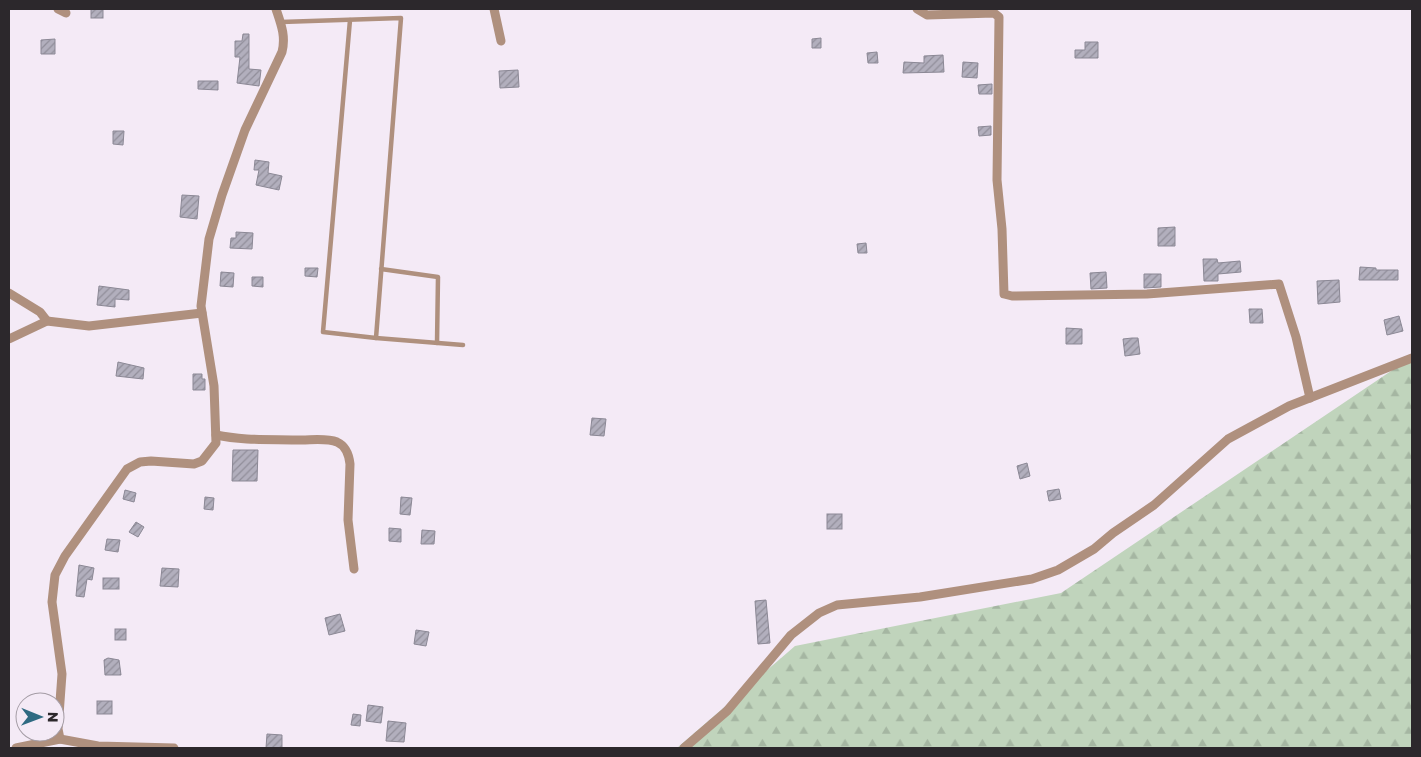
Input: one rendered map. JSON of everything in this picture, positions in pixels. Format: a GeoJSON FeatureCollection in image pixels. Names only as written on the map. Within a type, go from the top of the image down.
{"type":"FeatureCollection","features":[{"type":"Feature","properties":{"kind":"street"},"geometry":{"type":"LineString","coordinates":[[61,692],[62,674],[52,602],[55,576],[65,556],[127,469],[140,462],[151,461],[194,464],[202,461],[216,443],[211,356],[202,313],[209,239],[245,130],[285,42],[276,9]]}},
{"type":"Feature","properties":{"kind":"street"},"geometry":{"type":"LineString","coordinates":[[494,9],[501,41]]}},
{"type":"Feature","properties":{"kind":"street"},"geometry":{"type":"LineString","coordinates":[[917,9],[927,15],[994,14],[999,17],[997,180],[1002,229],[1004,294],[1012,296],[1147,294],[1279,284],[1296,337],[1310,398]]}},
{"type":"Feature","properties":{"kind":"street"},"geometry":{"type":"LineString","coordinates":[[9,294],[40,312],[47,321]]}},
{"type":"Feature","properties":{"kind":"street"},"geometry":{"type":"LineString","coordinates":[[9,339],[47,321],[89,326],[202,313]]}},
{"type":"Feature","properties":{"kind":"street"},"geometry":{"type":"LineString","coordinates":[[684,748],[727,711],[791,635],[819,613],[837,605],[920,597],[1032,579],[1058,570],[1094,549],[1113,533],[1154,505],[1228,439],[1289,406],[1412,358]]}},
{"type":"Feature","properties":{"kind":"street"},"geometry":{"type":"LineString","coordinates":[[216,435],[257,439],[338,442],[349,455],[348,520],[354,569]]}},
{"type":"Feature","properties":{"kind":"street"},"geometry":{"type":"LineString","coordinates":[[65,740],[98,746],[174,748]]}},
{"type":"Feature","properties":{"kind":"street"},"geometry":{"type":"LineString","coordinates":[[16,748],[45,742]]}},
{"type":"Feature","properties":{"kind":"lane"},"geometry":{"type":"LineString","coordinates":[[281,22],[402,18],[376,338]]}},
{"type":"Feature","properties":{"kind":"lane"},"geometry":{"type":"LineString","coordinates":[[350,20],[323,332],[463,345]]}},
{"type":"Feature","properties":{"kind":"lane"},"geometry":{"type":"LineString","coordinates":[[381,269],[438,277],[437,343]]}},
{"type":"Feature","properties":{"kind":"green space"},"geometry":{"type":"Polygon","coordinates":[[[1412,361],[1412,748],[677,748],[795,646],[1061,593],[1394,369],[1412,361]]]}},
{"type":"Feature","properties":{"kind":"building"},"geometry":{"type":"Polygon","coordinates":[[[91,9],[103,9],[103,18],[91,18],[91,9]]]}},
{"type":"Feature","properties":{"kind":"building"},"geometry":{"type":"Polygon","coordinates":[[[243,34],[249,34],[249,69],[261,70],[259,86],[237,83],[240,57],[235,57],[235,41],[242,41],[243,34]]]}},
{"type":"Feature","properties":{"kind":"building"},"geometry":{"type":"Polygon","coordinates":[[[821,38],[821,48],[812,48],[812,39],[821,38]]]}},
{"type":"Feature","properties":{"kind":"building"},"geometry":{"type":"Polygon","coordinates":[[[55,39],[55,54],[41,54],[41,40],[55,39]]]}},
{"type":"Feature","properties":{"kind":"building"},"geometry":{"type":"Polygon","coordinates":[[[1085,42],[1098,42],[1098,58],[1075,58],[1075,50],[1085,50],[1085,42]]]}},
{"type":"Feature","properties":{"kind":"building"},"geometry":{"type":"Polygon","coordinates":[[[877,52],[878,63],[868,63],[867,53],[877,52]]]}},
{"type":"Feature","properties":{"kind":"building"},"geometry":{"type":"Polygon","coordinates":[[[943,55],[944,72],[903,73],[904,62],[924,63],[924,56],[943,55]]]}},
{"type":"Feature","properties":{"kind":"building"},"geometry":{"type":"Polygon","coordinates":[[[963,62],[978,63],[977,78],[962,77],[963,62]]]}},
{"type":"Feature","properties":{"kind":"building"},"geometry":{"type":"Polygon","coordinates":[[[518,70],[519,87],[500,88],[499,71],[518,70]]]}},
{"type":"Feature","properties":{"kind":"building"},"geometry":{"type":"Polygon","coordinates":[[[198,81],[218,81],[218,90],[198,89],[198,81]]]}},
{"type":"Feature","properties":{"kind":"building"},"geometry":{"type":"Polygon","coordinates":[[[992,84],[992,94],[979,94],[978,85],[992,84]]]}},
{"type":"Feature","properties":{"kind":"building"},"geometry":{"type":"Polygon","coordinates":[[[991,126],[991,135],[979,136],[978,127],[991,126]]]}},
{"type":"Feature","properties":{"kind":"building"},"geometry":{"type":"Polygon","coordinates":[[[113,131],[124,131],[123,145],[113,144],[113,131]]]}},
{"type":"Feature","properties":{"kind":"building"},"geometry":{"type":"Polygon","coordinates":[[[255,160],[269,162],[268,173],[282,176],[279,190],[256,185],[259,170],[254,170],[255,160]]]}},
{"type":"Feature","properties":{"kind":"building"},"geometry":{"type":"Polygon","coordinates":[[[182,195],[199,196],[197,219],[180,217],[182,195]]]}},
{"type":"Feature","properties":{"kind":"building"},"geometry":{"type":"Polygon","coordinates":[[[1175,227],[1175,246],[1158,246],[1158,228],[1175,227]]]}},
{"type":"Feature","properties":{"kind":"building"},"geometry":{"type":"Polygon","coordinates":[[[236,232],[253,233],[252,249],[230,248],[231,238],[236,238],[236,232]]]}},
{"type":"Feature","properties":{"kind":"building"},"geometry":{"type":"Polygon","coordinates":[[[866,243],[867,253],[858,253],[857,244],[866,243]]]}},
{"type":"Feature","properties":{"kind":"building"},"geometry":{"type":"Polygon","coordinates":[[[1203,259],[1217,259],[1218,263],[1240,261],[1241,272],[1218,274],[1218,281],[1204,281],[1203,259]]]}},
{"type":"Feature","properties":{"kind":"building"},"geometry":{"type":"Polygon","coordinates":[[[1360,267],[1376,268],[1376,270],[1398,270],[1398,280],[1359,280],[1360,267]]]}},
{"type":"Feature","properties":{"kind":"building"},"geometry":{"type":"Polygon","coordinates":[[[305,268],[318,268],[317,277],[305,276],[305,268]]]}},
{"type":"Feature","properties":{"kind":"building"},"geometry":{"type":"Polygon","coordinates":[[[221,272],[234,273],[233,287],[220,286],[221,272]]]}},
{"type":"Feature","properties":{"kind":"building"},"geometry":{"type":"Polygon","coordinates":[[[1106,272],[1107,288],[1091,289],[1090,273],[1106,272]]]}},
{"type":"Feature","properties":{"kind":"building"},"geometry":{"type":"Polygon","coordinates":[[[1144,274],[1161,274],[1161,287],[1144,288],[1144,274]]]}},
{"type":"Feature","properties":{"kind":"building"},"geometry":{"type":"Polygon","coordinates":[[[252,277],[263,277],[263,287],[252,286],[252,277]]]}},
{"type":"Feature","properties":{"kind":"building"},"geometry":{"type":"Polygon","coordinates":[[[1339,280],[1340,302],[1318,304],[1317,281],[1339,280]]]}},
{"type":"Feature","properties":{"kind":"building"},"geometry":{"type":"Polygon","coordinates":[[[99,286],[129,290],[129,300],[115,299],[115,307],[97,305],[99,286]]]}},
{"type":"Feature","properties":{"kind":"building"},"geometry":{"type":"Polygon","coordinates":[[[1249,309],[1262,309],[1263,323],[1250,323],[1249,309]]]}},
{"type":"Feature","properties":{"kind":"building"},"geometry":{"type":"Polygon","coordinates":[[[1399,316],[1403,331],[1387,335],[1384,320],[1399,316]]]}},
{"type":"Feature","properties":{"kind":"building"},"geometry":{"type":"Polygon","coordinates":[[[1066,328],[1082,329],[1082,344],[1066,344],[1066,328]]]}},
{"type":"Feature","properties":{"kind":"building"},"geometry":{"type":"Polygon","coordinates":[[[1138,338],[1140,354],[1125,356],[1123,339],[1138,338]]]}},
{"type":"Feature","properties":{"kind":"building"},"geometry":{"type":"Polygon","coordinates":[[[118,362],[144,368],[143,379],[116,376],[118,362]]]}},
{"type":"Feature","properties":{"kind":"building"},"geometry":{"type":"Polygon","coordinates":[[[193,374],[202,374],[202,379],[205,379],[205,390],[193,390],[193,374]]]}},
{"type":"Feature","properties":{"kind":"building"},"geometry":{"type":"Polygon","coordinates":[[[592,418],[606,419],[604,436],[590,435],[592,418]]]}},
{"type":"Feature","properties":{"kind":"building"},"geometry":{"type":"Polygon","coordinates":[[[233,450],[258,450],[257,481],[232,481],[233,450]]]}},
{"type":"Feature","properties":{"kind":"building"},"geometry":{"type":"Polygon","coordinates":[[[1027,463],[1030,476],[1020,479],[1017,466],[1027,463]]]}},
{"type":"Feature","properties":{"kind":"building"},"geometry":{"type":"Polygon","coordinates":[[[1059,489],[1061,499],[1049,501],[1047,491],[1059,489]]]}},
{"type":"Feature","properties":{"kind":"building"},"geometry":{"type":"Polygon","coordinates":[[[125,490],[136,493],[134,502],[123,499],[125,490]]]}},
{"type":"Feature","properties":{"kind":"building"},"geometry":{"type":"Polygon","coordinates":[[[205,497],[214,498],[213,510],[204,509],[205,497]]]}},
{"type":"Feature","properties":{"kind":"building"},"geometry":{"type":"Polygon","coordinates":[[[401,497],[412,498],[410,515],[400,514],[401,497]]]}},
{"type":"Feature","properties":{"kind":"building"},"geometry":{"type":"Polygon","coordinates":[[[827,514],[842,514],[842,529],[827,529],[827,514]]]}},
{"type":"Feature","properties":{"kind":"building"},"geometry":{"type":"Polygon","coordinates":[[[136,522],[144,527],[138,537],[129,532],[136,522]]]}},
{"type":"Feature","properties":{"kind":"building"},"geometry":{"type":"Polygon","coordinates":[[[389,528],[401,529],[401,542],[389,541],[389,528]]]}},
{"type":"Feature","properties":{"kind":"building"},"geometry":{"type":"Polygon","coordinates":[[[422,530],[435,531],[434,544],[421,544],[422,530]]]}},
{"type":"Feature","properties":{"kind":"building"},"geometry":{"type":"Polygon","coordinates":[[[107,539],[120,540],[118,552],[105,550],[107,539]]]}},
{"type":"Feature","properties":{"kind":"building"},"geometry":{"type":"Polygon","coordinates":[[[79,565],[94,568],[92,580],[87,579],[84,597],[76,596],[79,565]]]}},
{"type":"Feature","properties":{"kind":"building"},"geometry":{"type":"Polygon","coordinates":[[[162,568],[179,569],[178,587],[160,586],[162,568]]]}},
{"type":"Feature","properties":{"kind":"building"},"geometry":{"type":"Polygon","coordinates":[[[103,578],[119,578],[119,589],[103,589],[103,578]]]}},
{"type":"Feature","properties":{"kind":"building"},"geometry":{"type":"Polygon","coordinates":[[[766,600],[770,643],[758,644],[755,601],[766,600]]]}},
{"type":"Feature","properties":{"kind":"building"},"geometry":{"type":"Polygon","coordinates":[[[340,614],[345,631],[329,635],[325,618],[340,614]]]}},
{"type":"Feature","properties":{"kind":"building"},"geometry":{"type":"Polygon","coordinates":[[[115,629],[126,629],[126,640],[115,640],[115,629]]]}},
{"type":"Feature","properties":{"kind":"building"},"geometry":{"type":"Polygon","coordinates":[[[416,630],[429,632],[426,646],[414,644],[416,630]]]}},
{"type":"Feature","properties":{"kind":"building"},"geometry":{"type":"Polygon","coordinates":[[[108,658],[119,660],[121,675],[105,675],[104,660],[108,658]]]}},
{"type":"Feature","properties":{"kind":"building"},"geometry":{"type":"Polygon","coordinates":[[[97,701],[112,701],[112,714],[97,714],[97,701]]]}},
{"type":"Feature","properties":{"kind":"building"},"geometry":{"type":"Polygon","coordinates":[[[368,705],[383,707],[381,723],[366,721],[368,705]]]}},
{"type":"Feature","properties":{"kind":"building"},"geometry":{"type":"Polygon","coordinates":[[[353,714],[361,715],[360,726],[351,725],[353,714]]]}},
{"type":"Feature","properties":{"kind":"building"},"geometry":{"type":"Polygon","coordinates":[[[388,721],[406,723],[404,742],[386,741],[388,721]]]}},
{"type":"Feature","properties":{"kind":"building"},"geometry":{"type":"Polygon","coordinates":[[[267,734],[282,735],[282,748],[266,748],[267,734]]]}}]}
